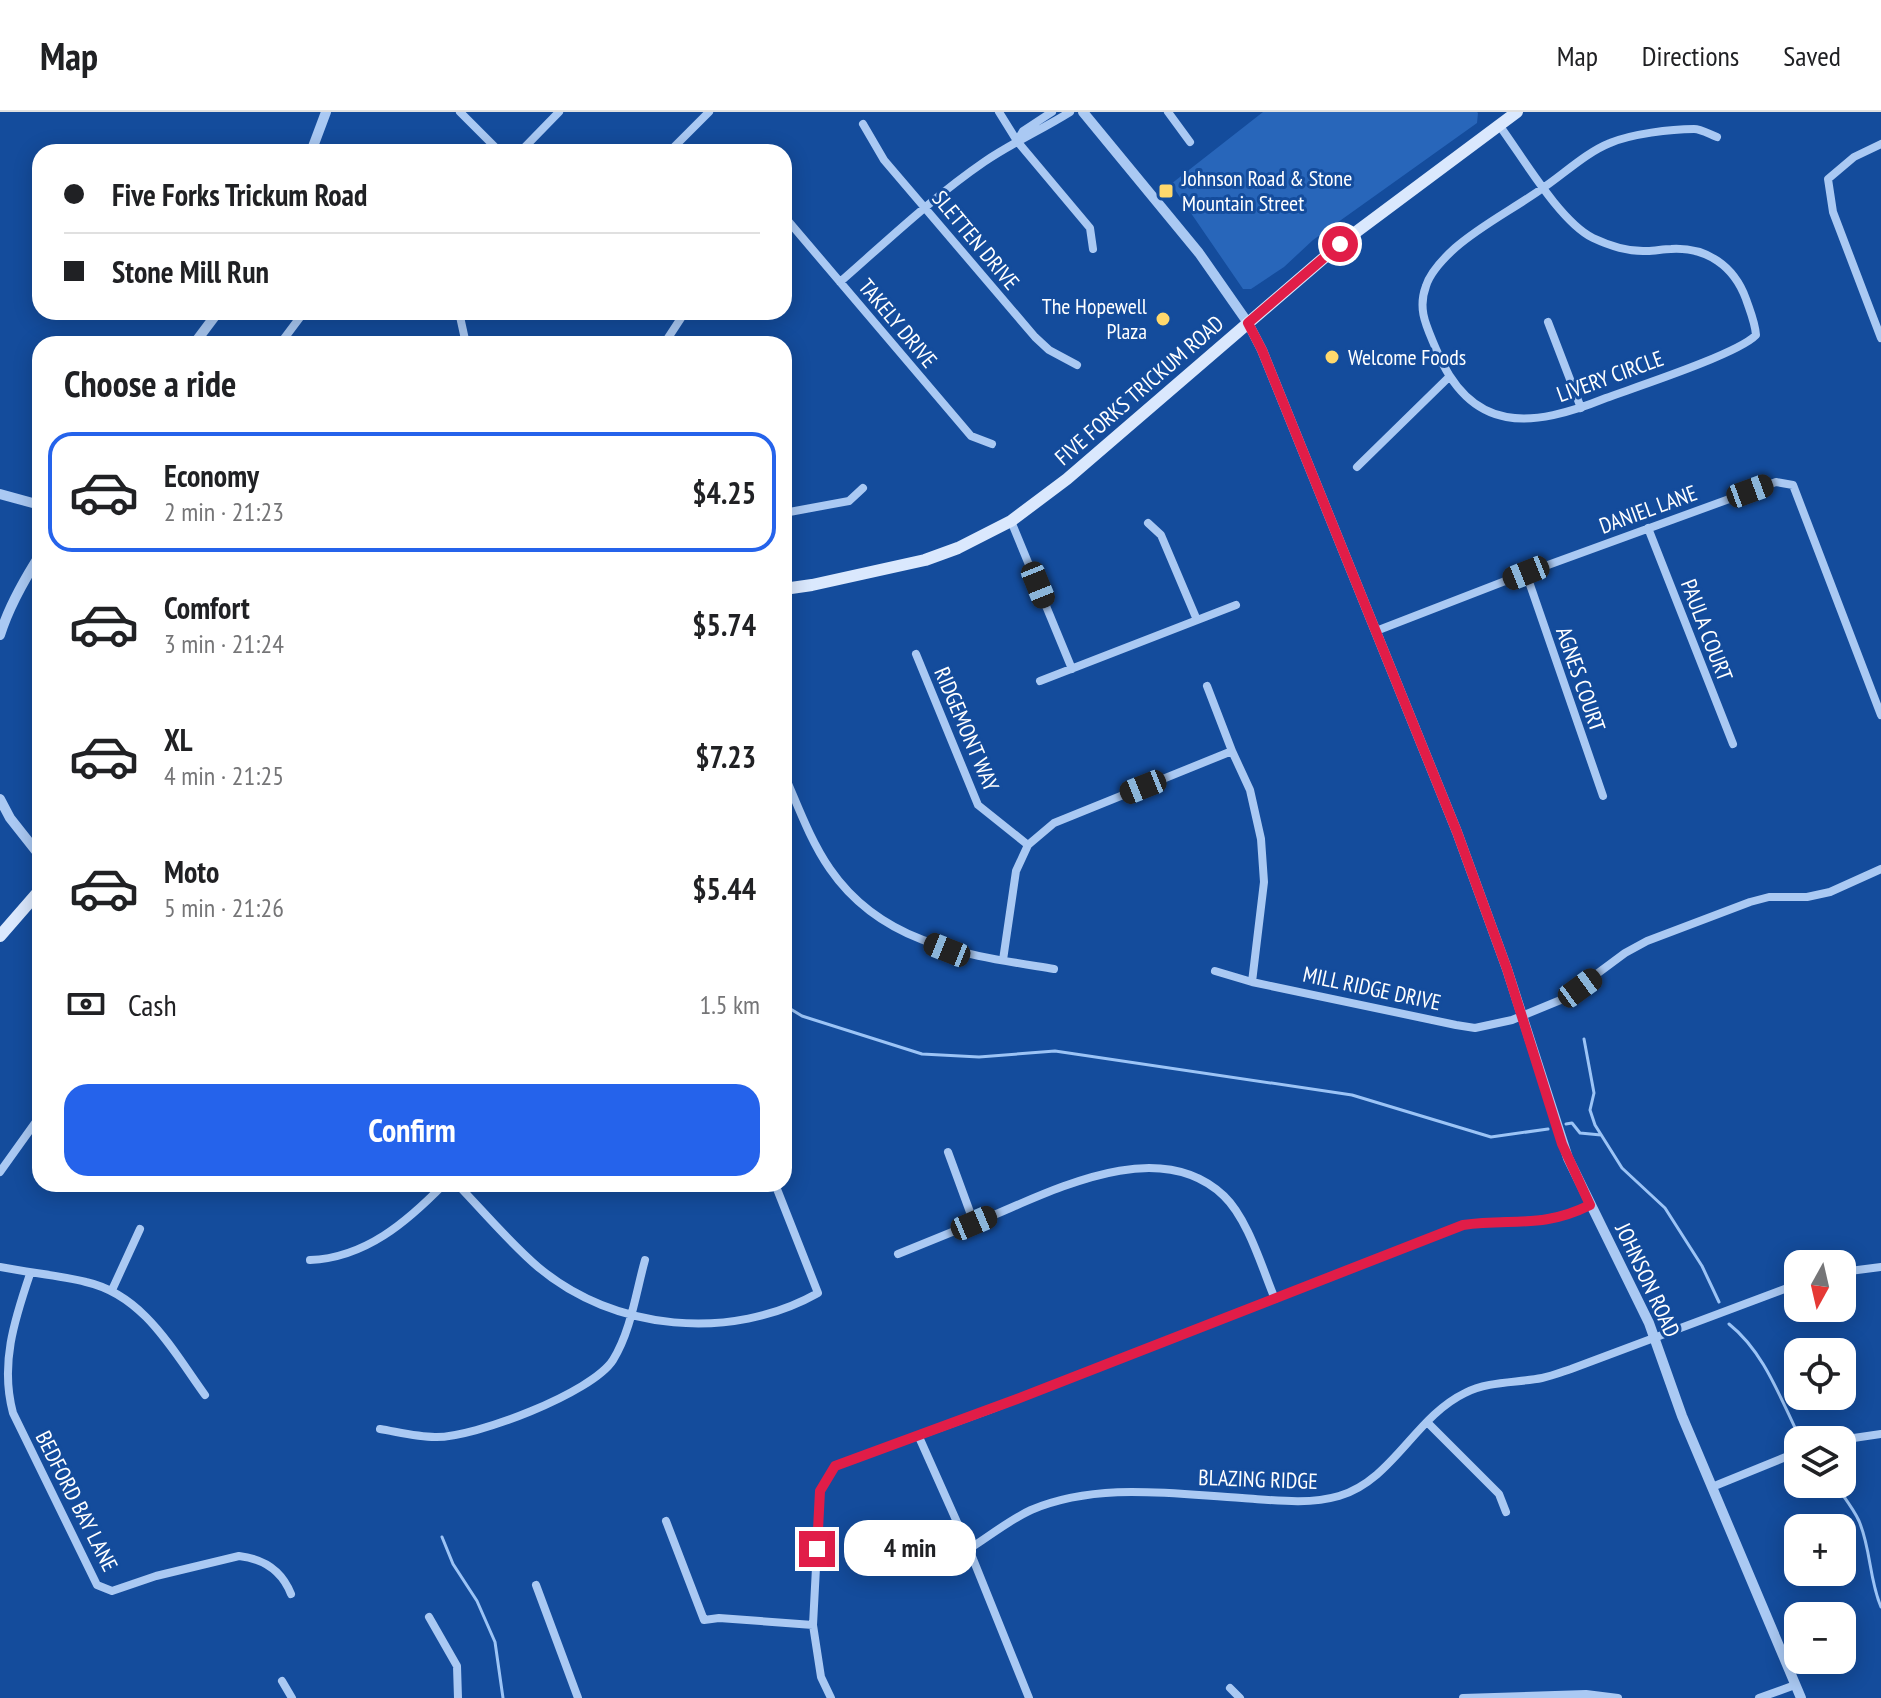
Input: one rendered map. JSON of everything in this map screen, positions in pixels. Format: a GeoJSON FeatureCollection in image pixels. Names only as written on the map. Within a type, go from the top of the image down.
{"type":"FeatureCollection","features":[{"type":"Feature","properties":{"kind":"main road","name":"FIVE FORKS TRICKUM ROAD"},"geometry":{"type":"LineString","coordinates":[[792,588],[925,560],[958,548],[1011,521],[1067,479],[1340,244],[1517,112]]}},
{"type":"Feature","properties":{"kind":"main road"},"geometry":{"type":"LineString","coordinates":[[0,936],[32,899]]}},
{"type":"Feature","properties":{"kind":"street"},"geometry":{"type":"LineString","coordinates":[[314,144],[326,112]]}},
{"type":"Feature","properties":{"kind":"street"},"geometry":{"type":"LineString","coordinates":[[460,112],[492,144]]}},
{"type":"Feature","properties":{"kind":"street"},"geometry":{"type":"LineString","coordinates":[[528,144],[559,112]]}},
{"type":"Feature","properties":{"kind":"street"},"geometry":{"type":"LineString","coordinates":[[677,144],[709,112]]}},
{"type":"Feature","properties":{"kind":"street"},"geometry":{"type":"LineString","coordinates":[[999,112],[1017,141],[1090,228],[1093,249]]}},
{"type":"Feature","properties":{"kind":"street"},"geometry":{"type":"LineString","coordinates":[[1017,141],[1023,131],[1052,112]]}},
{"type":"Feature","properties":{"kind":"street"},"geometry":{"type":"LineString","coordinates":[[840,282],[971,172],[1017,141],[1028,138],[1070,112]]}},
{"type":"Feature","properties":{"kind":"street","name":"JOHNSON ROAD"},"geometry":{"type":"LineString","coordinates":[[1083,112],[1181,230],[1248,323],[1268,364],[1457,832],[1507,969],[1562,1144],[1656,1339],[1682,1416],[1801,1698]]}},
{"type":"Feature","properties":{"kind":"street"},"geometry":{"type":"LineString","coordinates":[[1182,112],[1170,115],[1190,142]]}},
{"type":"Feature","properties":{"kind":"street","name":"SLETTEN DRIVE"},"geometry":{"type":"LineString","coordinates":[[863,124],[884,160],[1039,342],[1077,365]]}},
{"type":"Feature","properties":{"kind":"street","name":"LIVERY CIRCLE"},"geometry":{"type":"LineString","coordinates":[[1499,125],[1544,187],[1566,216],[1591,237],[1620,249],[1646,251],[1674,248],[1705,252],[1725,265],[1740,284],[1756,335],[1750,341],[1581,408],[1546,419],[1507,418],[1489,412],[1463,394],[1449,377],[1421,310],[1426,284],[1455,248],[1544,187],[1595,151],[1621,140],[1696,129],[1717,137]]}},
{"type":"Feature","properties":{"kind":"street"},"geometry":{"type":"LineString","coordinates":[[1881,144],[1854,157],[1828,179],[1833,212],[1881,338]]}},
{"type":"Feature","properties":{"kind":"street","name":"TAKELY DRIVE"},"geometry":{"type":"LineString","coordinates":[[792,225],[971,436],[992,444]]}},
{"type":"Feature","properties":{"kind":"street"},"geometry":{"type":"LineString","coordinates":[[1548,322],[1581,408]]}},
{"type":"Feature","properties":{"kind":"street"},"geometry":{"type":"LineString","coordinates":[[1357,467],[1449,377]]}},
{"type":"Feature","properties":{"kind":"street","name":"DANIEL LANE"},"geometry":{"type":"LineString","coordinates":[[1376,631],[1776,482],[1793,485],[1881,715]]}},
{"type":"Feature","properties":{"kind":"street"},"geometry":{"type":"LineString","coordinates":[[792,512],[849,501],[863,488]]}},
{"type":"Feature","properties":{"kind":"street"},"geometry":{"type":"LineString","coordinates":[[2,497],[32,503]]}},
{"type":"Feature","properties":{"kind":"street"},"geometry":{"type":"LineString","coordinates":[[1011,521],[1072,669]]}},
{"type":"Feature","properties":{"kind":"street"},"geometry":{"type":"LineString","coordinates":[[1148,523],[1161,535],[1197,620]]}},
{"type":"Feature","properties":{"kind":"street","name":"PAULA COURT"},"geometry":{"type":"LineString","coordinates":[[1648,528],[1733,744]]}},
{"type":"Feature","properties":{"kind":"street"},"geometry":{"type":"LineString","coordinates":[[0,635],[32,567]]}},
{"type":"Feature","properties":{"kind":"street","name":"AGNES COURT"},"geometry":{"type":"LineString","coordinates":[[1526,573],[1603,796]]}},
{"type":"Feature","properties":{"kind":"street"},"geometry":{"type":"LineString","coordinates":[[1040,681],[1236,605]]}},
{"type":"Feature","properties":{"kind":"street","name":"RIDGEMONT WAY"},"geometry":{"type":"LineString","coordinates":[[916,654],[978,805],[1028,845]]}},
{"type":"Feature","properties":{"kind":"street"},"geometry":{"type":"LineString","coordinates":[[1207,686],[1250,790],[1261,839],[1264,882],[1252,982]]}},
{"type":"Feature","properties":{"kind":"street"},"geometry":{"type":"LineString","coordinates":[[1003,960],[1016,871],[1028,845],[1054,823],[1232,751]]}},
{"type":"Feature","properties":{"kind":"street"},"geometry":{"type":"LineString","coordinates":[[792,792],[830,869],[861,904],[896,929],[947,950],[1054,969]]}},
{"type":"Feature","properties":{"kind":"street"},"geometry":{"type":"LineString","coordinates":[[0,799],[32,846]]}},
{"type":"Feature","properties":{"kind":"street"},"geometry":{"type":"LineString","coordinates":[[1521,1015],[1563,999],[1625,953],[1647,941],[1750,902],[1769,897],[1807,897],[1830,892],[1881,869]]}},
{"type":"Feature","properties":{"kind":"street","name":"MILL RIDGE DRIVE"},"geometry":{"type":"LineString","coordinates":[[1215,971],[1252,982],[1475,1028],[1521,1015]]}},
{"type":"Feature","properties":{"kind":"street"},"geometry":{"type":"LineString","coordinates":[[0,1172],[32,1127]]}},
{"type":"Feature","properties":{"kind":"street"},"geometry":{"type":"LineString","coordinates":[[948,1152],[974,1223]]}},
{"type":"Feature","properties":{"kind":"street"},"geometry":{"type":"LineString","coordinates":[[898,1254],[1075,1182],[1141,1168],[1186,1173],[1209,1184],[1238,1213],[1275,1299]]}},
{"type":"Feature","properties":{"kind":"street"},"geometry":{"type":"LineString","coordinates":[[310,1260],[335,1258],[369,1245],[396,1227],[435,1192]]}},
{"type":"Feature","properties":{"kind":"street"},"geometry":{"type":"LineString","coordinates":[[465,1192],[539,1268],[581,1296],[630,1315],[675,1322],[720,1322],[781,1309],[818,1293],[778,1192]]}},
{"type":"Feature","properties":{"kind":"street"},"geometry":{"type":"LineString","coordinates":[[831,1698],[821,1677],[813,1625],[820,1491],[835,1466],[919,1437],[1463,1225],[1552,1220],[1590,1205]]}},
{"type":"Feature","properties":{"kind":"street"},"geometry":{"type":"LineString","coordinates":[[112,1290],[140,1229]]}},
{"type":"Feature","properties":{"kind":"street"},"geometry":{"type":"LineString","coordinates":[[380,1429],[437,1437],[466,1433],[571,1393],[596,1379],[614,1359],[645,1260]]}},
{"type":"Feature","properties":{"kind":"street"},"geometry":{"type":"LineString","coordinates":[[0,1267],[89,1282],[112,1290],[147,1316],[205,1395]]}},
{"type":"Feature","properties":{"kind":"street"},"geometry":{"type":"LineString","coordinates":[[1856,1270],[1881,1267]]}},
{"type":"Feature","properties":{"kind":"street","name":"BEDFORD BAY LANE"},"geometry":{"type":"LineString","coordinates":[[30,1274],[5,1352],[4,1389],[97,1585],[112,1591],[156,1576],[239,1556],[249,1557],[277,1571],[285,1579],[291,1594]]}},
{"type":"Feature","properties":{"kind":"street","name":"BLAZING RIDGE"},"geometry":{"type":"LineString","coordinates":[[969,1549],[1029,1511],[1077,1495],[1138,1492],[1310,1501],[1343,1495],[1379,1471],[1427,1422],[1466,1392],[1543,1378],[1784,1289]]}},
{"type":"Feature","properties":{"kind":"street"},"geometry":{"type":"LineString","coordinates":[[1427,1422],[1492,1486],[1506,1512]]}},
{"type":"Feature","properties":{"kind":"street"},"geometry":{"type":"LineString","coordinates":[[1856,1438],[1881,1434]]}},
{"type":"Feature","properties":{"kind":"street"},"geometry":{"type":"LineString","coordinates":[[919,1437],[969,1549],[1029,1698]]}},
{"type":"Feature","properties":{"kind":"street"},"geometry":{"type":"LineString","coordinates":[[1712,1487],[1784,1458]]}},
{"type":"Feature","properties":{"kind":"street"},"geometry":{"type":"LineString","coordinates":[[666,1521],[704,1620],[719,1618],[813,1625]]}},
{"type":"Feature","properties":{"kind":"street"},"geometry":{"type":"LineString","coordinates":[[536,1585],[578,1698]]}},
{"type":"Feature","properties":{"kind":"street"},"geometry":{"type":"LineString","coordinates":[[429,1617],[457,1666],[458,1698]]}},
{"type":"Feature","properties":{"kind":"street"},"geometry":{"type":"LineString","coordinates":[[282,1681],[292,1698]]}},
{"type":"Feature","properties":{"kind":"street"},"geometry":{"type":"LineString","coordinates":[[1759,1698],[1795,1685]]}},
{"type":"Feature","properties":{"kind":"street"},"geometry":{"type":"LineString","coordinates":[[1230,1688],[1240,1698]]}},
{"type":"Feature","properties":{"kind":"street"},"geometry":{"type":"LineString","coordinates":[[1463,1698],[1586,1694],[1618,1698]]}},
{"type":"Feature","properties":{"kind":"shaded area"},"geometry":{"type":"Polygon","coordinates":[[[1263,112],[1478,113],[1477,123],[1313,240],[1284,267],[1251,289],[1243,289],[1171,184],[1263,112]]]}},
{"type":"Feature","properties":{"kind":"waterway"},"geometry":{"type":"LineString","coordinates":[[792,1010],[802,1016],[922,1054],[979,1057],[1055,1051],[1352,1095],[1491,1137],[1548,1129]]}},
{"type":"Feature","properties":{"kind":"waterway"},"geometry":{"type":"LineString","coordinates":[[1584,1039],[1594,1093],[1590,1110],[1595,1125],[1622,1168],[1665,1208],[1702,1266],[1719,1302]]}},
{"type":"Feature","properties":{"kind":"waterway"},"geometry":{"type":"LineString","coordinates":[[1566,1124],[1572,1123],[1580,1133],[1601,1135]]}},
{"type":"Feature","properties":{"kind":"waterway"},"geometry":{"type":"LineString","coordinates":[[1729,1324],[1761,1360],[1794,1426]]}},
{"type":"Feature","properties":{"kind":"waterway"},"geometry":{"type":"LineString","coordinates":[[1845,1498],[1859,1521],[1866,1542],[1881,1607]]}},
{"type":"Feature","properties":{"kind":"waterway"},"geometry":{"type":"LineString","coordinates":[[442,1537],[453,1564],[477,1601],[495,1642],[503,1698]]}},
{"type":"Feature","properties":{"kind":"place","name":"Johnson Road & Stone Mountain Street"},"geometry":{"type":"Point","coordinates":[1166,191]}},
{"type":"Feature","properties":{"kind":"place","name":"The Hopewell Plaza"},"geometry":{"type":"Point","coordinates":[1163,319]}},
{"type":"Feature","properties":{"kind":"place","name":"Welcome Foods"},"geometry":{"type":"Point","coordinates":[1332,357]}},
{"type":"Feature","properties":{"kind":"route"},"geometry":{"type":"LineString","coordinates":[[817,1549],[820,1491],[835,1466],[919,1437],[1463,1225],[1552,1220],[1590,1205],[1562,1144],[1507,969],[1457,832],[1262,350],[1248,323],[1340,244]]}}]}
